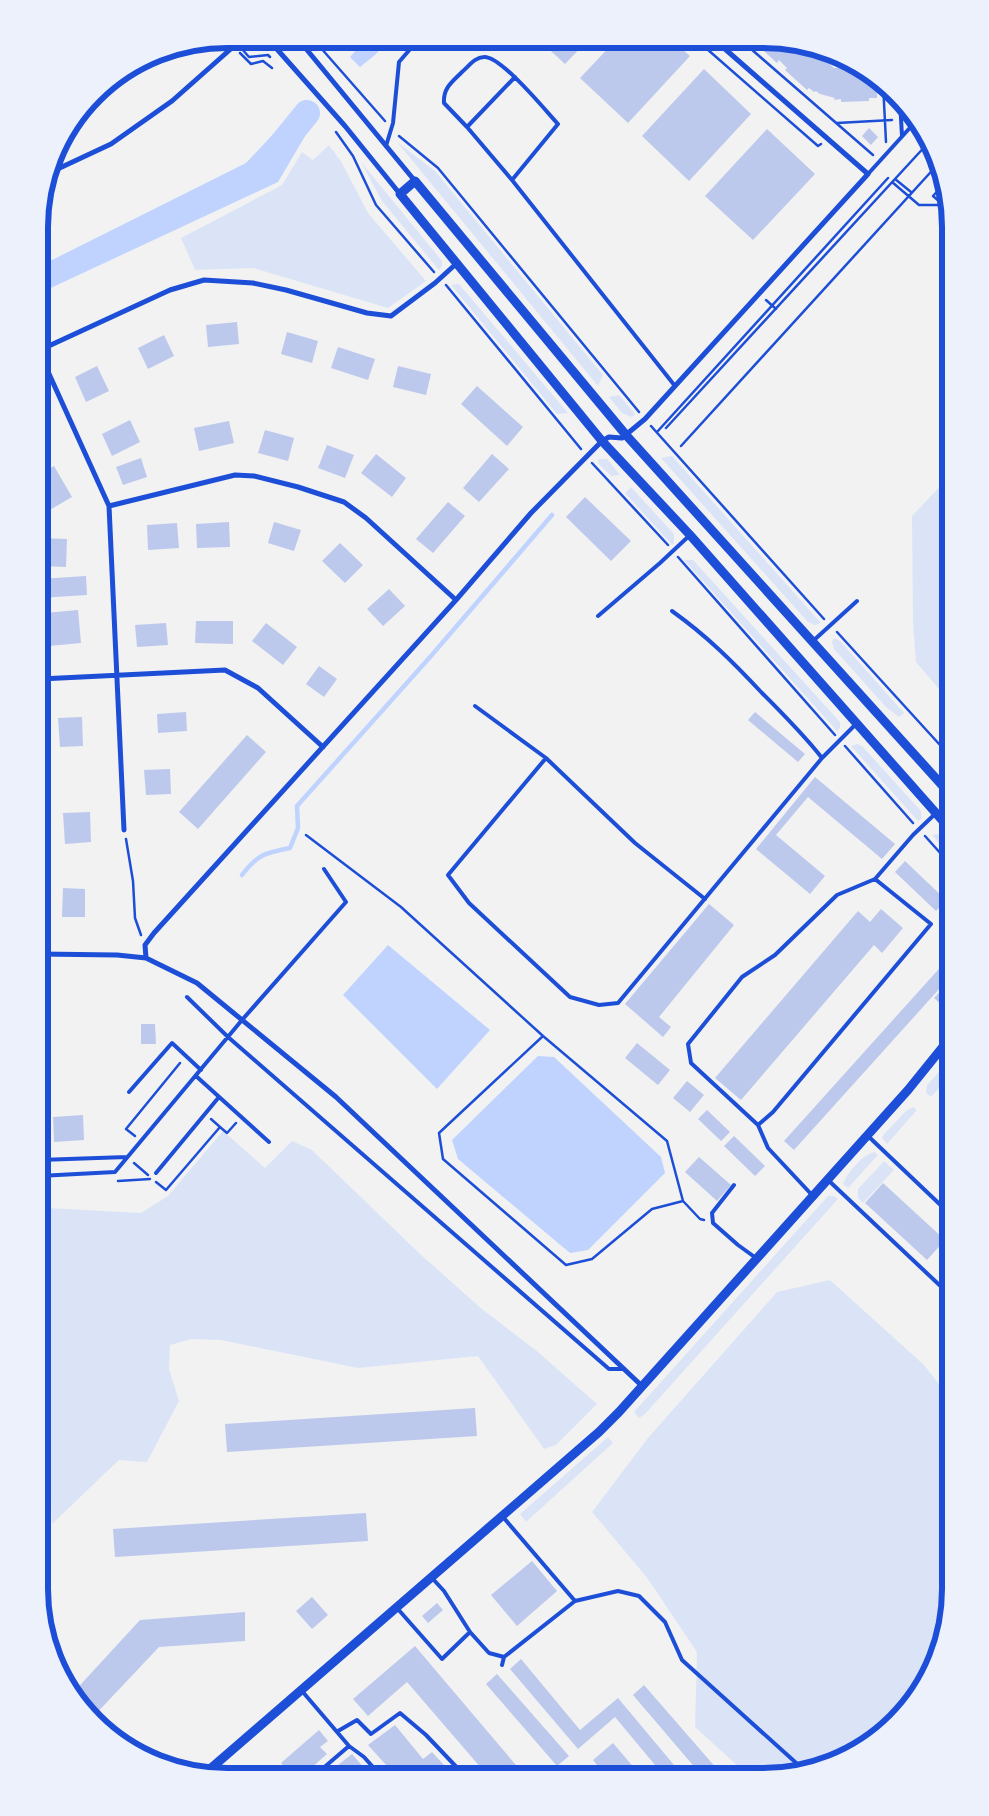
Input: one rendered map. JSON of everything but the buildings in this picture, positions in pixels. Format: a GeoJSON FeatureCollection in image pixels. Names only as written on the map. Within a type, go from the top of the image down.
{"type":"FeatureCollection","features":[{"type":"Feature","properties":{"kind":"street"},"geometry":{"type":"LineString","coordinates":[[57,170],[110,144],[172,101],[233,48]]}},
{"type":"Feature","properties":{"kind":"street"},"geometry":{"type":"LineString","coordinates":[[276,48],[345,126],[602,440],[690,535],[942,821]]}},
{"type":"Feature","properties":{"kind":"street"},"geometry":{"type":"LineString","coordinates":[[305,48],[626,435],[942,785]]}},
{"type":"Feature","properties":{"kind":"street"},"geometry":{"type":"LineString","coordinates":[[146,958],[145,945],[154,933],[456,600],[531,513],[602,440],[609,437],[622,438],[645,420],[868,174],[724,48]]}},
{"type":"Feature","properties":{"kind":"street"},"geometry":{"type":"LineString","coordinates":[[400,194],[415,181]]}},
{"type":"Feature","properties":{"kind":"street"},"geometry":{"type":"LineString","coordinates":[[48,346],[170,290],[204,280],[253,283],[286,290],[367,313],[391,316],[441,279],[457,262]]}},
{"type":"Feature","properties":{"kind":"street"},"geometry":{"type":"LineString","coordinates":[[48,372],[109,506],[124,830]]}},
{"type":"Feature","properties":{"kind":"street"},"geometry":{"type":"LineString","coordinates":[[109,506],[235,475],[254,476],[298,487],[344,502],[366,518],[456,600]]}},
{"type":"Feature","properties":{"kind":"street"},"geometry":{"type":"LineString","coordinates":[[48,679],[226,670],[258,688],[323,747]]}},
{"type":"Feature","properties":{"kind":"street"},"geometry":{"type":"LineString","coordinates":[[48,954],[117,955],[146,958],[197,983],[336,1097],[642,1386]]}},
{"type":"Feature","properties":{"kind":"street"},"geometry":{"type":"LineString","coordinates":[[212,1768],[599,1432],[867,1136],[942,1047]]}},
{"type":"Feature","properties":{"kind":"lane"},"geometry":{"type":"LineString","coordinates":[[386,146],[392,130],[399,62],[411,48]]}},
{"type":"Feature","properties":{"kind":"lane"},"geometry":{"type":"LineString","coordinates":[[512,180],[558,124],[515,77],[493,59],[485,56],[476,58],[448,85],[444,94],[444,103],[512,180],[676,386]]}},
{"type":"Feature","properties":{"kind":"lane"},"geometry":{"type":"LineString","coordinates":[[467,127],[515,77]]}},
{"type":"Feature","properties":{"kind":"lane"},"geometry":{"type":"LineString","coordinates":[[901,112],[902,137]]}},
{"type":"Feature","properties":{"kind":"lane"},"geometry":{"type":"LineString","coordinates":[[868,174],[911,126]]}},
{"type":"Feature","properties":{"kind":"lane"},"geometry":{"type":"LineString","coordinates":[[598,616],[690,535]]}},
{"type":"Feature","properties":{"kind":"lane"},"geometry":{"type":"LineString","coordinates":[[813,641],[856,601]]}},
{"type":"Feature","properties":{"kind":"lane"},"geometry":{"type":"LineString","coordinates":[[672,611],[701,632],[723,652],[800,731],[822,758]]}},
{"type":"Feature","properties":{"kind":"lane"},"geometry":{"type":"LineString","coordinates":[[475,706],[546,758],[635,843],[705,899]]}},
{"type":"Feature","properties":{"kind":"lane"},"geometry":{"type":"LineString","coordinates":[[546,758],[448,875],[469,903],[570,997],[599,1005],[618,1003],[822,758],[856,724]]}},
{"type":"Feature","properties":{"kind":"lane"},"geometry":{"type":"LineString","coordinates":[[812,1195],[768,1148],[758,1125],[691,1063],[688,1044],[742,978],[775,955],[837,896],[875,879],[935,814]]}},
{"type":"Feature","properties":{"kind":"lane"},"geometry":{"type":"LineString","coordinates":[[48,1176],[115,1172],[242,1020],[346,902],[324,869]]}},
{"type":"Feature","properties":{"kind":"lane"},"geometry":{"type":"LineString","coordinates":[[758,1125],[773,1112],[931,924],[875,879]]}},
{"type":"Feature","properties":{"kind":"lane"},"geometry":{"type":"LineString","coordinates":[[187,997],[228,1037],[609,1369],[625,1369]]}},
{"type":"Feature","properties":{"kind":"lane"},"geometry":{"type":"LineString","coordinates":[[129,1092],[172,1044],[201,1070]]}},
{"type":"Feature","properties":{"kind":"lane"},"geometry":{"type":"LineString","coordinates":[[196,1076],[270,1142]]}},
{"type":"Feature","properties":{"kind":"lane"},"geometry":{"type":"LineString","coordinates":[[156,1173],[220,1097]]}},
{"type":"Feature","properties":{"kind":"lane"},"geometry":{"type":"LineString","coordinates":[[867,1136],[942,1206]]}},
{"type":"Feature","properties":{"kind":"lane"},"geometry":{"type":"LineString","coordinates":[[48,1160],[127,1157]]}},
{"type":"Feature","properties":{"kind":"lane"},"geometry":{"type":"LineString","coordinates":[[827,1179],[942,1287]]}},
{"type":"Feature","properties":{"kind":"lane"},"geometry":{"type":"LineString","coordinates":[[734,1185],[712,1213],[713,1223],[756,1258]]}},
{"type":"Feature","properties":{"kind":"lane"},"geometry":{"type":"LineString","coordinates":[[502,1517],[575,1601]]}},
{"type":"Feature","properties":{"kind":"lane"},"geometry":{"type":"LineString","coordinates":[[432,1578],[444,1591],[470,1632],[489,1653],[504,1658]]}},
{"type":"Feature","properties":{"kind":"lane"},"geometry":{"type":"LineString","coordinates":[[502,1665],[504,1658],[575,1601],[618,1590],[639,1596],[665,1622],[682,1660],[798,1765]]}},
{"type":"Feature","properties":{"kind":"lane"},"geometry":{"type":"LineString","coordinates":[[396,1608],[442,1659],[470,1632]]}},
{"type":"Feature","properties":{"kind":"lane"},"geometry":{"type":"LineString","coordinates":[[302,1690],[350,1746],[374,1768]]}},
{"type":"Feature","properties":{"kind":"lane"},"geometry":{"type":"LineString","coordinates":[[338,1731],[357,1720],[371,1734],[400,1713],[426,1735],[457,1768]]}},
{"type":"Feature","properties":{"kind":"lane"},"geometry":{"type":"LineString","coordinates":[[324,1768],[350,1746]]}},
{"type":"Feature","properties":{"kind":"path"},"geometry":{"type":"LineString","coordinates":[[237,48],[251,64],[263,61],[272,68]]}},
{"type":"Feature","properties":{"kind":"path"},"geometry":{"type":"LineString","coordinates":[[238,48],[249,57],[268,55],[272,60]]}},
{"type":"Feature","properties":{"kind":"path"},"geometry":{"type":"LineString","coordinates":[[321,48],[392,130],[438,168],[645,420],[942,747]]}},
{"type":"Feature","properties":{"kind":"path"},"geometry":{"type":"LineString","coordinates":[[706,48],[818,146],[821,144],[827,149]]}},
{"type":"Feature","properties":{"kind":"path"},"geometry":{"type":"LineString","coordinates":[[750,48],[880,161]]}},
{"type":"Feature","properties":{"kind":"path"},"geometry":{"type":"LineString","coordinates":[[884,95],[887,154]]}},
{"type":"Feature","properties":{"kind":"path"},"geometry":{"type":"LineString","coordinates":[[836,123],[901,120]]}},
{"type":"Feature","properties":{"kind":"path"},"geometry":{"type":"LineString","coordinates":[[331,127],[353,156],[376,205],[441,279],[587,457],[673,551],[942,855]]}},
{"type":"Feature","properties":{"kind":"path"},"geometry":{"type":"LineString","coordinates":[[666,428],[923,148]]}},
{"type":"Feature","properties":{"kind":"path"},"geometry":{"type":"LineString","coordinates":[[681,446],[932,170]]}},
{"type":"Feature","properties":{"kind":"path"},"geometry":{"type":"LineString","coordinates":[[657,432],[888,178]]}},
{"type":"Feature","properties":{"kind":"path"},"geometry":{"type":"LineString","coordinates":[[895,178],[912,192]]}},
{"type":"Feature","properties":{"kind":"path"},"geometry":{"type":"LineString","coordinates":[[938,191],[933,196],[940,202]]}},
{"type":"Feature","properties":{"kind":"path"},"geometry":{"type":"LineString","coordinates":[[124,830],[133,881],[135,918],[145,945]]}},
{"type":"Feature","properties":{"kind":"path"},"geometry":{"type":"LineString","coordinates":[[306,834],[402,907],[543,1036],[667,1142],[683,1201],[700,1219],[713,1223]]}},
{"type":"Feature","properties":{"kind":"path"},"geometry":{"type":"LineString","coordinates":[[543,1036],[439,1133],[443,1159],[566,1265],[592,1259],[652,1209],[683,1201]]}},
{"type":"Feature","properties":{"kind":"path"},"geometry":{"type":"LineString","coordinates":[[141,1141],[126,1128],[186,1057]]}},
{"type":"Feature","properties":{"kind":"path"},"geometry":{"type":"LineString","coordinates":[[134,1163],[166,1190],[220,1127],[227,1133],[241,1116]]}},
{"type":"Feature","properties":{"kind":"shaded area"},"geometry":{"type":"Polygon","coordinates":[[[397,142],[435,171],[603,375],[598,386],[397,142]]]}},
{"type":"Feature","properties":{"kind":"shaded area"},"geometry":{"type":"Polygon","coordinates":[[[329,145],[342,163],[368,213],[426,281],[388,308],[253,268],[195,270],[181,238],[282,185],[302,152],[313,160],[329,145]]]}},
{"type":"Feature","properties":{"kind":"shaded area"},"geometry":{"type":"Polygon","coordinates":[[[361,162],[442,261],[442,266],[439,270],[382,201],[361,162]]]}},
{"type":"Feature","properties":{"kind":"shaded area"},"geometry":{"type":"Polygon","coordinates":[[[459,284],[568,413],[557,414],[451,285],[459,284]]]}},
{"type":"Feature","properties":{"kind":"shaded area"},"geometry":{"type":"Polygon","coordinates":[[[619,395],[635,414],[632,417],[622,413],[609,397],[619,395]]]}},
{"type":"Feature","properties":{"kind":"shaded area"},"geometry":{"type":"Polygon","coordinates":[[[672,456],[821,623],[815,625],[808,622],[661,458],[672,456]]]}},
{"type":"Feature","properties":{"kind":"shaded area"},"geometry":{"type":"Polygon","coordinates":[[[598,459],[607,459],[620,475],[611,476],[598,463],[598,459]]]}},
{"type":"Feature","properties":{"kind":"shaded area"},"geometry":{"type":"Polygon","coordinates":[[[942,484],[942,693],[916,662],[913,623],[912,516],[942,484]]]}},
{"type":"Feature","properties":{"kind":"shaded area"},"geometry":{"type":"Polygon","coordinates":[[[631,487],[674,534],[674,543],[672,545],[625,493],[631,487]]]}},
{"type":"Feature","properties":{"kind":"shaded area"},"geometry":{"type":"Polygon","coordinates":[[[684,560],[693,560],[840,722],[840,728],[837,731],[684,560]]]}},
{"type":"Feature","properties":{"kind":"shaded area"},"geometry":{"type":"Polygon","coordinates":[[[834,638],[840,641],[904,713],[899,717],[886,707],[834,649],[832,642],[834,638]]]}},
{"type":"Feature","properties":{"kind":"shaded area"},"geometry":{"type":"Polygon","coordinates":[[[857,744],[862,746],[921,811],[921,819],[918,821],[851,746],[857,744]]]}},
{"type":"Feature","properties":{"kind":"shaded area"},"geometry":{"type":"Polygon","coordinates":[[[932,835],[942,835],[942,847],[932,835]]]}},
{"type":"Feature","properties":{"kind":"shaded area"},"geometry":{"type":"Polygon","coordinates":[[[942,1069],[942,1085],[931,1097],[926,1093],[927,1085],[942,1069]]]}},
{"type":"Feature","properties":{"kind":"shaded area"},"geometry":{"type":"Polygon","coordinates":[[[913,1107],[917,1110],[887,1144],[882,1138],[884,1134],[906,1111],[913,1107]]]}},
{"type":"Feature","properties":{"kind":"shaded area"},"geometry":{"type":"Polygon","coordinates":[[[223,1131],[265,1168],[292,1141],[312,1150],[420,1254],[482,1309],[538,1352],[597,1404],[556,1445],[544,1449],[478,1356],[358,1368],[221,1340],[191,1339],[170,1345],[169,1369],[179,1401],[147,1462],[119,1460],[52,1524],[48,1431],[48,1208],[141,1213],[168,1196],[223,1131]]]}},
{"type":"Feature","properties":{"kind":"shaded area"},"geometry":{"type":"Polygon","coordinates":[[[875,1152],[878,1155],[848,1188],[843,1184],[856,1165],[870,1153],[875,1152]]]}},
{"type":"Feature","properties":{"kind":"shaded area"},"geometry":{"type":"Polygon","coordinates":[[[884,1161],[894,1170],[863,1203],[858,1198],[858,1189],[884,1161]]]}},
{"type":"Feature","properties":{"kind":"shaded area"},"geometry":{"type":"Polygon","coordinates":[[[828,1196],[834,1196],[838,1199],[645,1414],[639,1418],[634,1412],[828,1196]]]}},
{"type":"Feature","properties":{"kind":"shaded area"},"geometry":{"type":"Polygon","coordinates":[[[830,1280],[924,1365],[942,1388],[942,1590],[938,1625],[923,1669],[905,1699],[872,1732],[852,1745],[820,1759],[786,1767],[740,1768],[695,1727],[697,1652],[648,1579],[592,1512],[648,1438],[777,1292],[830,1280]]]}},
{"type":"Feature","properties":{"kind":"shaded area"},"geometry":{"type":"Polygon","coordinates":[[[608,1437],[613,1443],[526,1522],[520,1514],[608,1437]]]}},
{"type":"Feature","properties":{"kind":"water"},"geometry":{"type":"Polygon","coordinates":[[[358,48],[382,48],[360,67],[350,57],[358,48]]]}},
{"type":"Feature","properties":{"kind":"water"},"geometry":{"type":"Polygon","coordinates":[[[295,111],[311,126],[278,182],[48,289],[48,262],[246,163],[295,111]]]}},
{"type":"Feature","properties":{"kind":"water"},"geometry":{"type":"Polygon","coordinates":[[[388,945],[490,1030],[437,1089],[343,995],[388,945]]]}},
{"type":"Feature","properties":{"kind":"water"},"geometry":{"type":"Polygon","coordinates":[[[538,1056],[554,1057],[661,1157],[665,1173],[588,1250],[570,1253],[458,1159],[452,1140],[538,1056]]]}},
{"type":"Feature","properties":{"kind":"waterway"},"geometry":{"type":"LineString","coordinates":[[281,145],[307,113]]}},
{"type":"Feature","properties":{"kind":"waterway"},"geometry":{"type":"LineString","coordinates":[[242,875],[253,863],[263,856],[274,851],[290,848],[298,828],[297,806],[431,656],[552,515]]}}]}
